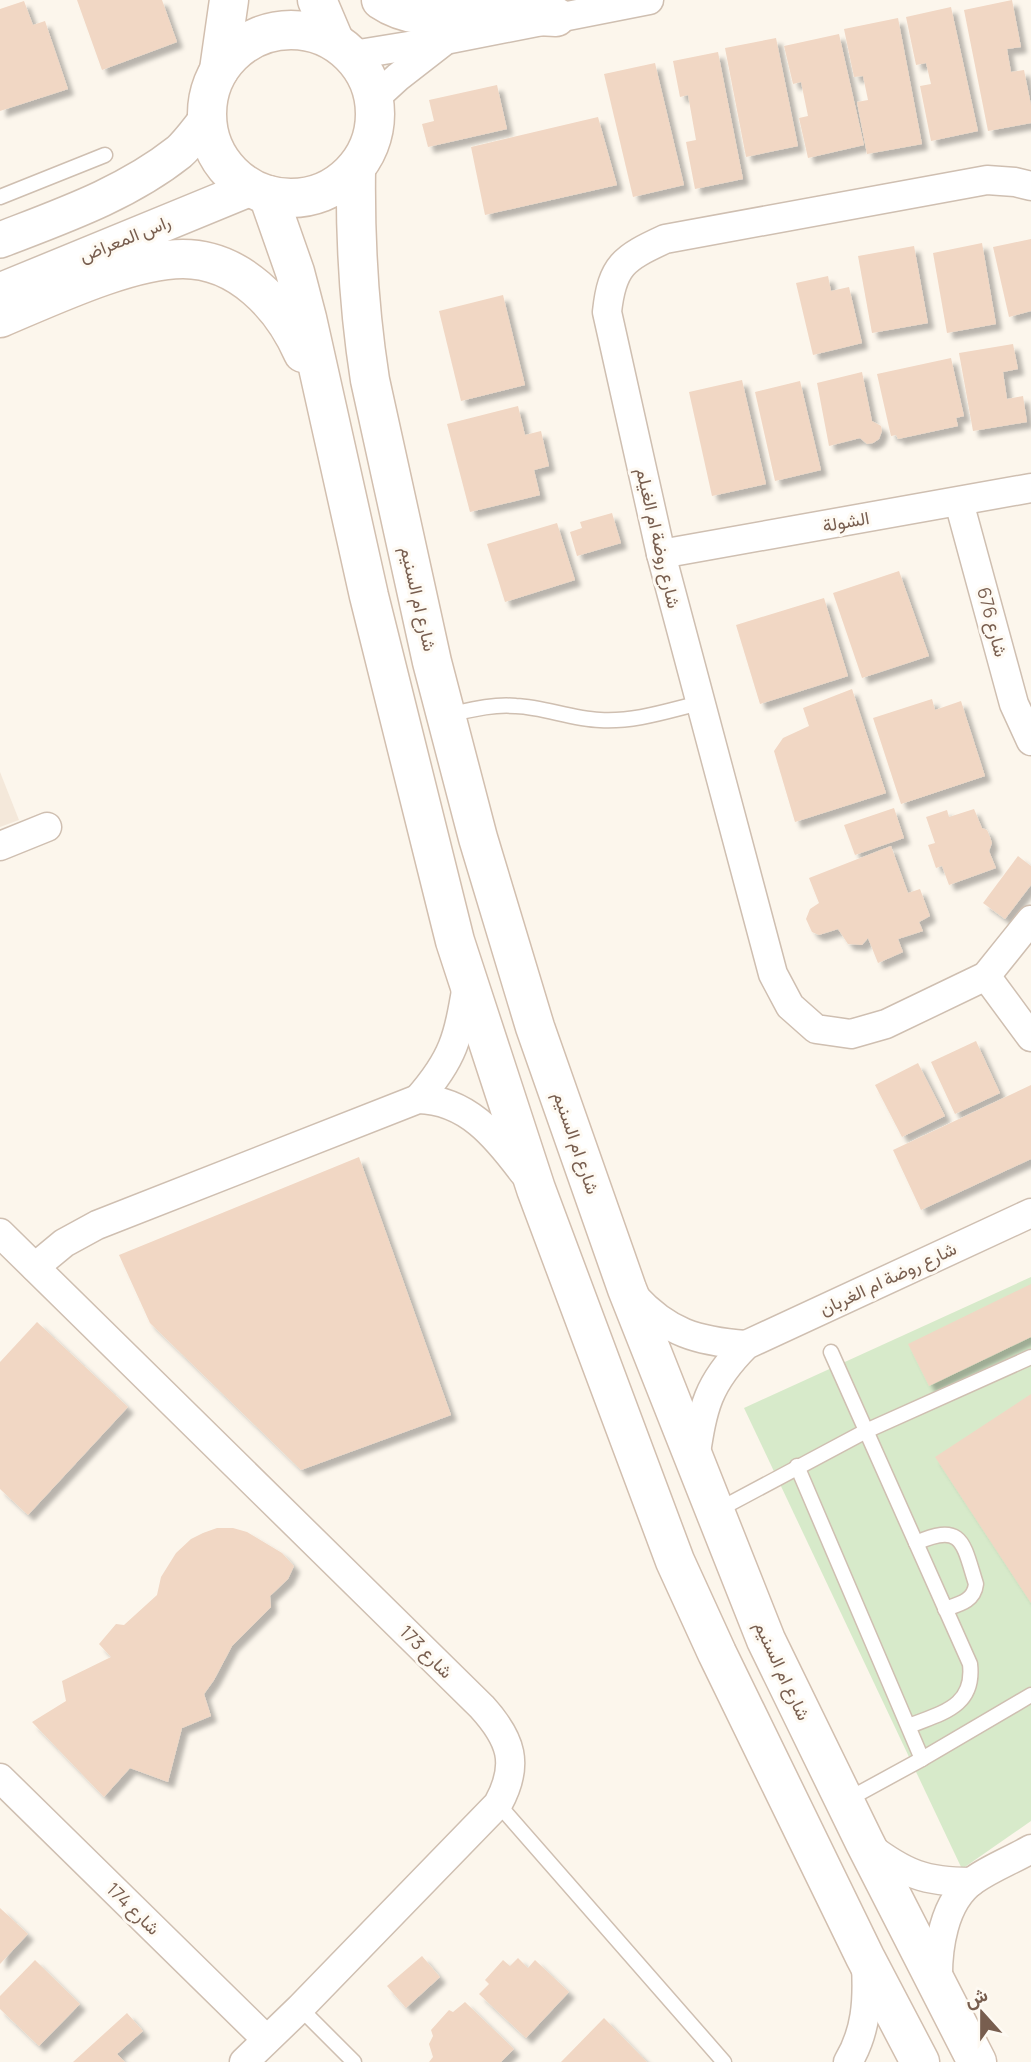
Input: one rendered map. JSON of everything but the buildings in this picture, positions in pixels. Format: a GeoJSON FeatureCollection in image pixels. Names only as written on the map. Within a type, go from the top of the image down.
{"type":"FeatureCollection","features":[{"type":"Feature","properties":{"kind":"main road"},"geometry":{"type":"LineString","coordinates":[[229,0],[219,70],[209,94],[207,119],[211,140],[220,159],[233,176],[259,192],[292,198],[316,195],[338,184],[356,168],[369,147],[376,123],[375,98],[367,76],[343,48],[317,0]]}},
{"type":"Feature","properties":{"kind":"main road"},"geometry":{"type":"LineString","coordinates":[[381,0],[411,14],[441,18],[490,14],[556,17]]}},
{"type":"Feature","properties":{"kind":"main road"},"geometry":{"type":"LineString","coordinates":[[219,70],[236,50],[258,36],[283,30],[309,31],[343,48]]}},
{"type":"Feature","properties":{"kind":"main road","name":"شارع ام السنيم"},"geometry":{"type":"LineString","coordinates":[[356,168],[355,232],[370,380],[445,715],[478,838],[535,1027],[627,1289],[766,1640],[844,1801],[977,2062]]}},
{"type":"Feature","properties":{"kind":"main road"},"geometry":{"type":"LineString","coordinates":[[259,192],[295,272],[369,596],[467,982],[536,1189],[675,1561],[865,1957],[920,2062]]}},
{"type":"Feature","properties":{"kind":"main road"},"geometry":{"type":"LineString","coordinates":[[0,318],[108,275],[156,261],[201,260],[225,267],[253,284],[276,308],[296,338],[331,421]]}},
{"type":"Feature","properties":{"kind":"street"},"geometry":{"type":"LineString","coordinates":[[343,48],[445,40],[649,0]]}},
{"type":"Feature","properties":{"kind":"street"},"geometry":{"type":"LineString","coordinates":[[375,98],[445,40]]}},
{"type":"Feature","properties":{"kind":"street"},"geometry":{"type":"LineString","coordinates":[[0,240],[89,205],[141,178],[181,150],[207,119]]}},
{"type":"Feature","properties":{"kind":"street","name":"شارع روضة ام الغيلم"},"geometry":{"type":"LineString","coordinates":[[1031,186],[1015,181],[987,180],[665,239],[638,251],[618,268],[610,288],[607,312],[660,554],[773,974],[790,1006],[816,1028],[851,1034],[886,1024],[986,976],[1031,920]]}},
{"type":"Feature","properties":{"kind":"street","name":"راس المعراض"},"geometry":{"type":"LineString","coordinates":[[0,291],[259,192]]}},
{"type":"Feature","properties":{"kind":"street","name":"الشولة"},"geometry":{"type":"LineString","coordinates":[[660,554],[1031,488]]}},
{"type":"Feature","properties":{"kind":"street","name":"شارع 676"},"geometry":{"type":"LineString","coordinates":[[959,502],[1014,704],[1031,741]]}},
{"type":"Feature","properties":{"kind":"street"},"geometry":{"type":"LineString","coordinates":[[0,846],[47,827]]}},
{"type":"Feature","properties":{"kind":"street"},"geometry":{"type":"LineString","coordinates":[[986,976],[1031,1037]]}},
{"type":"Feature","properties":{"kind":"street"},"geometry":{"type":"LineString","coordinates":[[418,1099],[448,1060],[456,1040],[467,982]]}},
{"type":"Feature","properties":{"kind":"street"},"geometry":{"type":"LineString","coordinates":[[35,1267],[64,1243],[97,1225],[418,1099],[447,1103],[478,1121],[507,1150],[536,1189]]}},
{"type":"Feature","properties":{"kind":"street","name":"شارع روضة ام الغربان"},"geometry":{"type":"LineString","coordinates":[[695,1459],[702,1413],[712,1387],[727,1364],[746,1345],[1031,1213]]}},
{"type":"Feature","properties":{"kind":"street","name":"شارع 173"},"geometry":{"type":"LineString","coordinates":[[0,1233],[494,1721],[504,1736],[510,1753],[510,1772],[506,1789],[498,1804],[244,2062]]}},
{"type":"Feature","properties":{"kind":"street","name":"شارع روضة ام الغربان"},"geometry":{"type":"LineString","coordinates":[[627,1289],[648,1312],[677,1332],[709,1342],[746,1345]]}},
{"type":"Feature","properties":{"kind":"street","name":"شارع 174"},"geometry":{"type":"LineString","coordinates":[[0,1778],[266,2039]]}},
{"type":"Feature","properties":{"kind":"street"},"geometry":{"type":"LineString","coordinates":[[865,1843],[888,1862],[914,1875],[942,1882],[971,1882]]}},
{"type":"Feature","properties":{"kind":"street"},"geometry":{"type":"LineString","coordinates":[[938,1988],[937,1960],[942,1932],[953,1905],[971,1882],[1031,1849]]}},
{"type":"Feature","properties":{"kind":"street"},"geometry":{"type":"LineString","coordinates":[[848,2062],[860,2038],[867,2014],[865,1957]]}},
{"type":"Feature","properties":{"kind":"lane"},"geometry":{"type":"LineString","coordinates":[[0,197],[105,155]]}},
{"type":"Feature","properties":{"kind":"lane"},"geometry":{"type":"LineString","coordinates":[[445,715],[478,708],[517,706],[578,718],[615,721],[637,719],[700,703]]}},
{"type":"Feature","properties":{"kind":"lane"},"geometry":{"type":"LineString","coordinates":[[831,1352],[970,1664],[969,1687],[956,1706],[909,1726]]}},
{"type":"Feature","properties":{"kind":"lane"},"geometry":{"type":"LineString","coordinates":[[715,1511],[866,1431],[1031,1357]]}},
{"type":"Feature","properties":{"kind":"lane"},"geometry":{"type":"LineString","coordinates":[[797,1466],[922,1759]]}},
{"type":"Feature","properties":{"kind":"lane"},"geometry":{"type":"LineString","coordinates":[[916,1543],[934,1535],[948,1533],[960,1541],[963,1547],[976,1584],[975,1590],[969,1600],[945,1609]]}},
{"type":"Feature","properties":{"kind":"lane"},"geometry":{"type":"LineString","coordinates":[[844,1801],[1031,1695]]}},
{"type":"Feature","properties":{"kind":"lane"},"geometry":{"type":"LineString","coordinates":[[498,1804],[724,2062]]}},
{"type":"Feature","properties":{"kind":"lane"},"geometry":{"type":"LineString","coordinates":[[300,2008],[354,2062]]}},
{"type":"Feature","properties":{"kind":"shaded area"},"geometry":{"type":"Polygon","coordinates":[[[0,772],[19,820],[0,827],[0,772]]]}},
{"type":"Feature","properties":{"kind":"green space"},"geometry":{"type":"Polygon","coordinates":[[[1031,1277],[1031,1821],[962,1869],[744,1408],[1031,1277]]]}}]}
